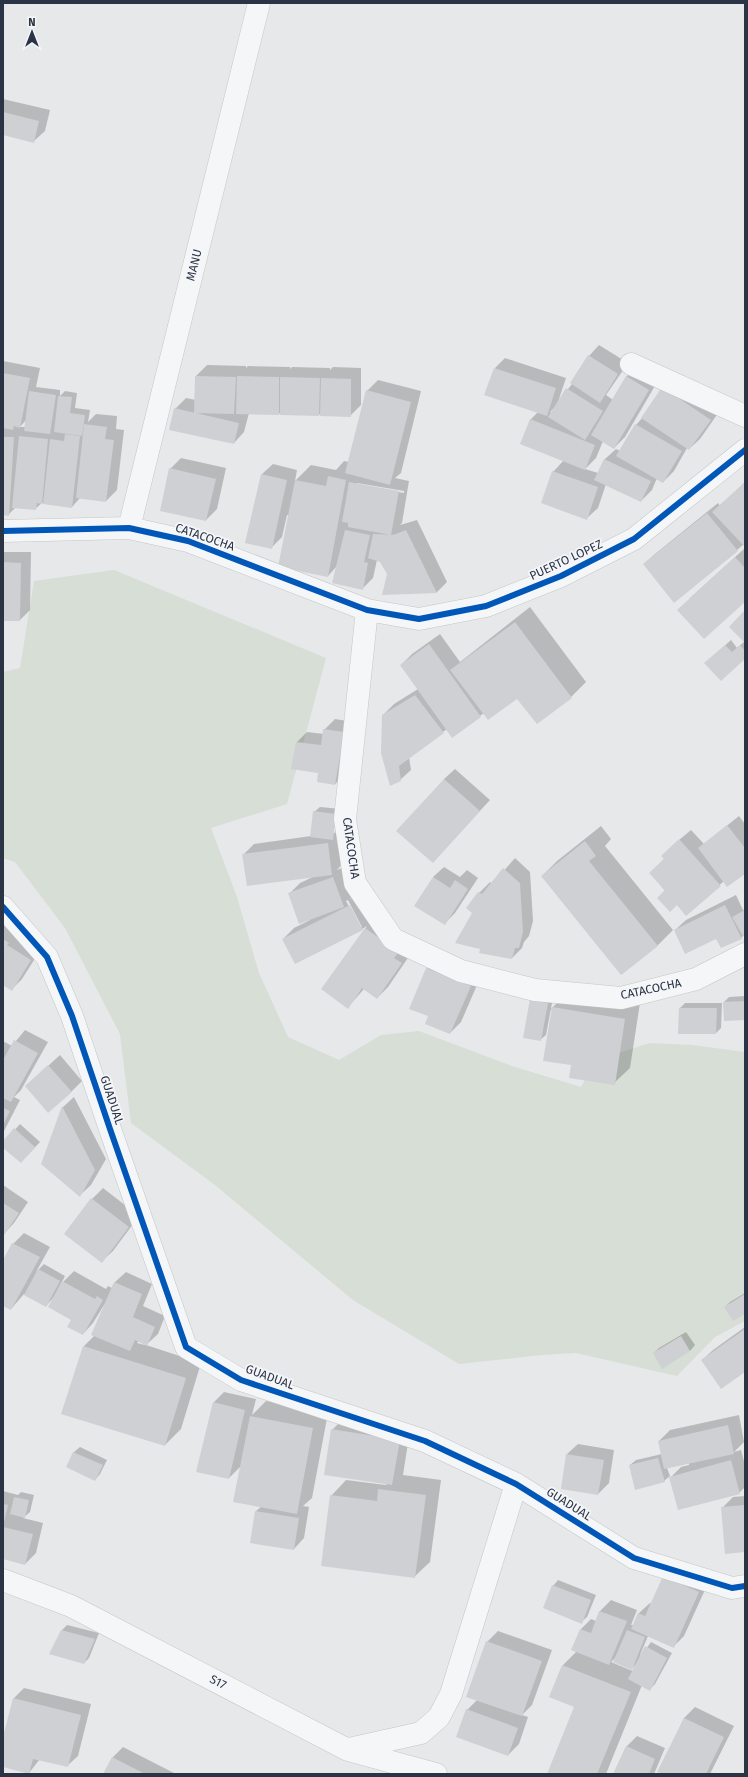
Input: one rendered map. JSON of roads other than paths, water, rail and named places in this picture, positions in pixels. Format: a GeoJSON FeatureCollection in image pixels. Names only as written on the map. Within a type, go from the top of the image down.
{"type":"FeatureCollection","features":[{"type":"Feature","properties":{"kind":"street","name":"MANU"},"geometry":{"type":"LineString","coordinates":[[129,528],[259,3]]}},
{"type":"Feature","properties":{"kind":"street"},"geometry":{"type":"LineString","coordinates":[[631,364],[745,416]]}},
{"type":"Feature","properties":{"kind":"street","name":"PUERTO LOPEZ"},"geometry":{"type":"LineString","coordinates":[[367,610],[419,619],[486,606],[561,576],[634,539],[745,450]]}},
{"type":"Feature","properties":{"kind":"street","name":"CATACOCHA"},"geometry":{"type":"LineString","coordinates":[[3,532],[129,528],[188,541],[367,610],[345,819],[355,882],[393,939],[461,971],[535,990],[621,998],[696,979],[745,954]]}},
{"type":"Feature","properties":{"kind":"street","name":"GUADUAL"},"geometry":{"type":"LineString","coordinates":[[3,907],[47,957],[72,1016],[186,1347],[241,1380],[425,1441],[516,1484],[634,1558],[732,1588],[745,1586]]}},
{"type":"Feature","properties":{"kind":"street"},"geometry":{"type":"LineString","coordinates":[[348,1750],[421,1733],[439,1717],[451,1694],[516,1484]]}},
{"type":"Feature","properties":{"kind":"street","name":"S17"},"geometry":{"type":"LineString","coordinates":[[3,1580],[71,1606],[348,1750],[436,1774]]}}]}
